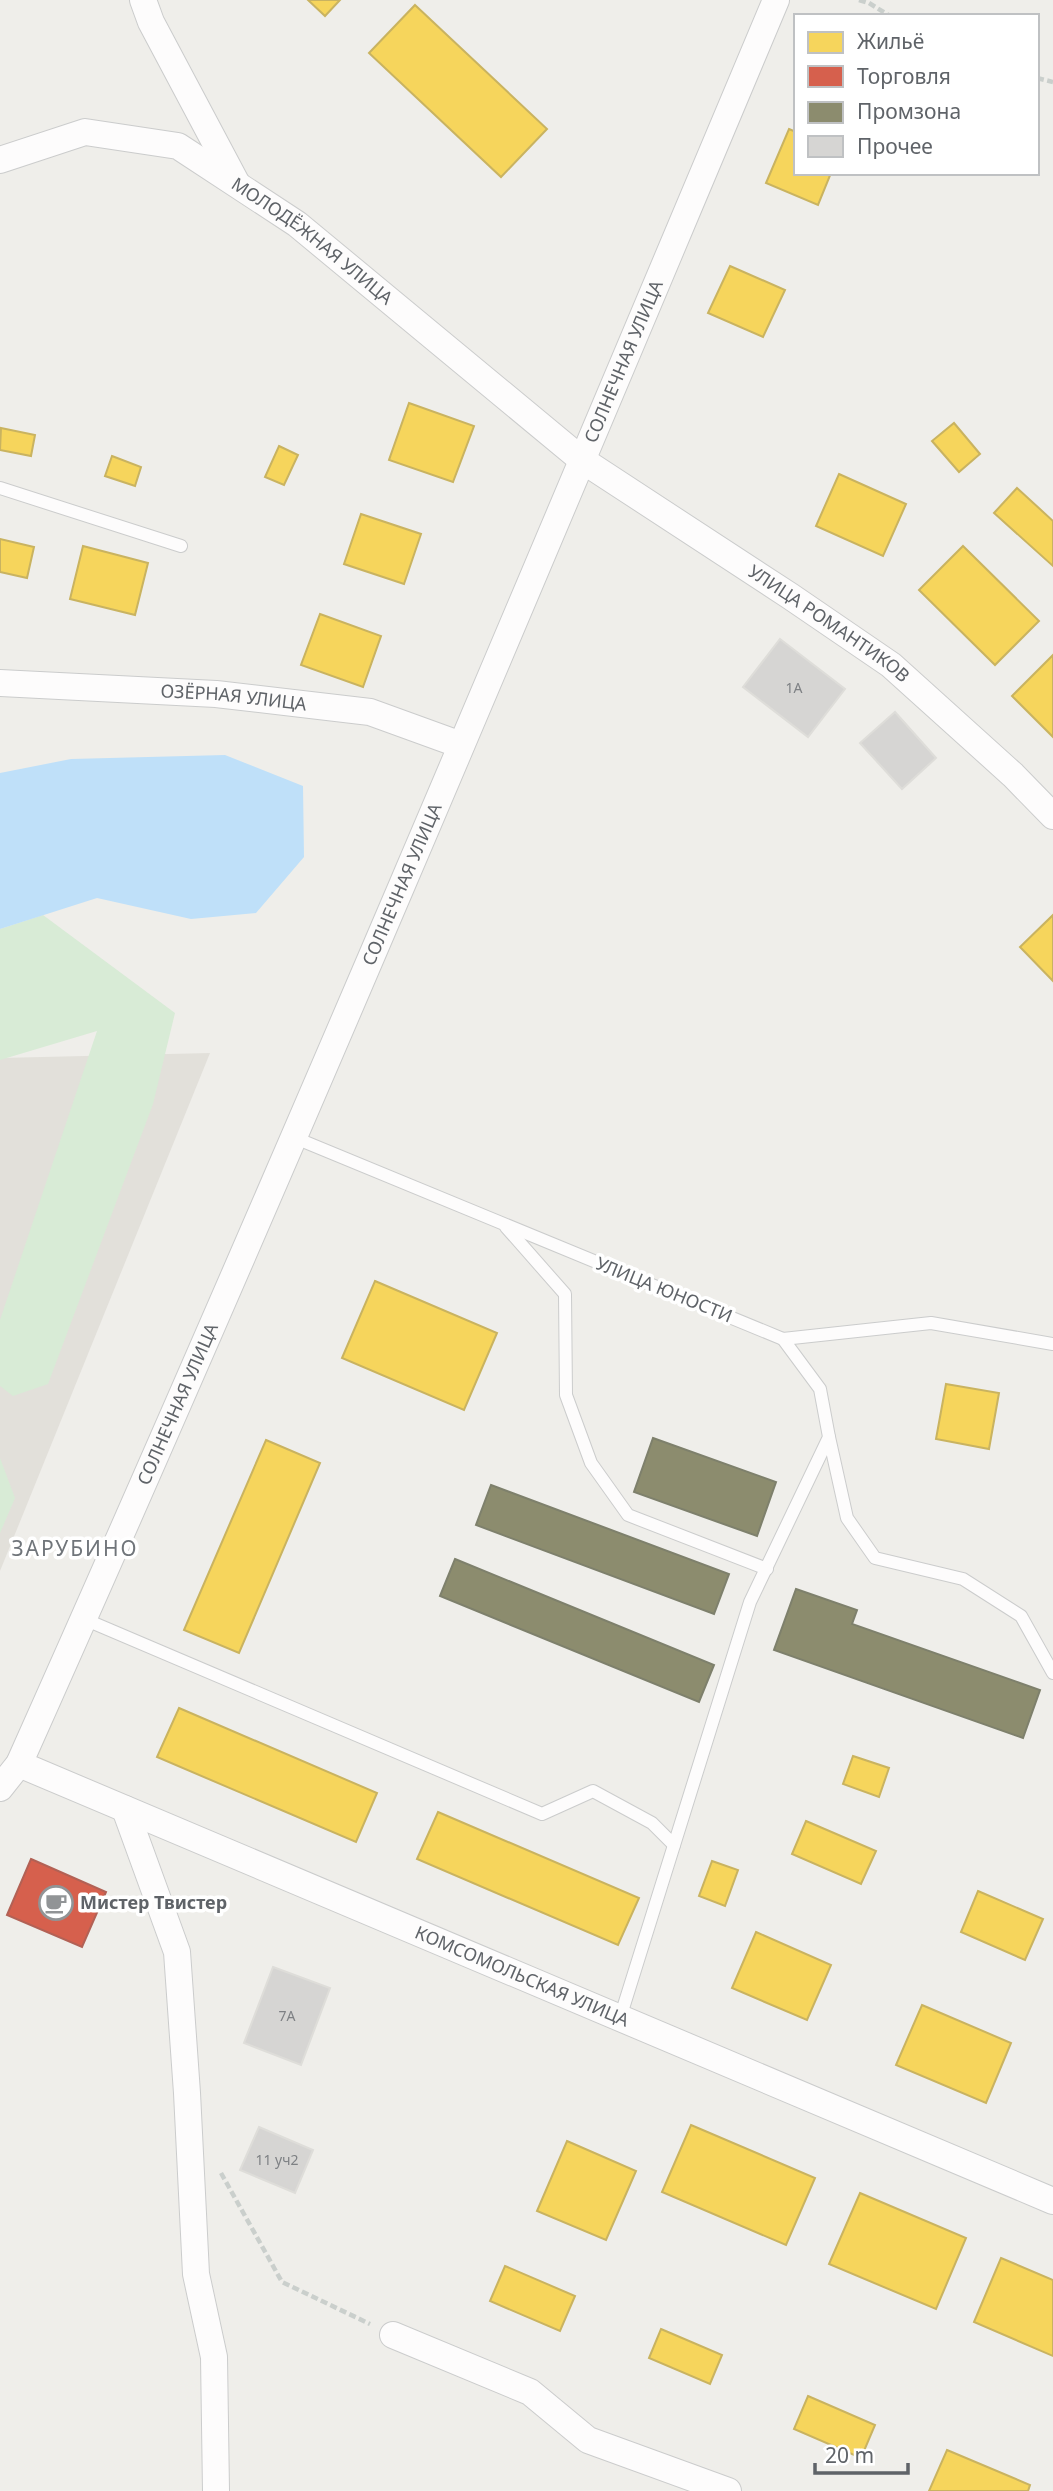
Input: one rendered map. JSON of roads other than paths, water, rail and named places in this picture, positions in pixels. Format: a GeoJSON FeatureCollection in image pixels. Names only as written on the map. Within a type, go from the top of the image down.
{"type":"FeatureCollection","features":[{"type":"Feature","properties":{"kind":"street"},"geometry":{"type":"LineString","coordinates":[[144,0],[151,22],[238,186]]}},
{"type":"Feature","properties":{"kind":"street","name":"СОЛНЕЧНАЯ УЛИЦА"},"geometry":{"type":"LineString","coordinates":[[19,1764],[147,1478],[776,0]]}},
{"type":"Feature","properties":{"kind":"street","name":"МОЛОДЁЖНАЯ УЛИЦА"},"geometry":{"type":"LineString","coordinates":[[0,160],[85,132],[178,146],[297,224],[582,460]]}},
{"type":"Feature","properties":{"kind":"street","name":"УЛИЦА РОМАНТИКОВ"},"geometry":{"type":"LineString","coordinates":[[582,460],[790,596],[891,666],[1013,775],[1053,816]]}},
{"type":"Feature","properties":{"kind":"street","name":"ОЗЁРНАЯ УЛИЦА"},"geometry":{"type":"LineString","coordinates":[[0,683],[216,694],[369,712],[461,745]]}},
{"type":"Feature","properties":{"kind":"street"},"geometry":{"type":"LineString","coordinates":[[0,1788],[19,1764]]}},
{"type":"Feature","properties":{"kind":"street","name":"КОМСОМОЛЬСКАЯ УЛИЦА"},"geometry":{"type":"LineString","coordinates":[[19,1764],[1053,2202]]}},
{"type":"Feature","properties":{"kind":"street"},"geometry":{"type":"LineString","coordinates":[[125,1809],[177,1952],[187,2093],[195,2274],[214,2357],[216,2491]]}},
{"type":"Feature","properties":{"kind":"street"},"geometry":{"type":"LineString","coordinates":[[393,2335],[530,2392],[588,2440],[728,2491]]}},
{"type":"Feature","properties":{"kind":"lane"},"geometry":{"type":"LineString","coordinates":[[0,488],[181,546]]}},
{"type":"Feature","properties":{"kind":"lane","name":"УЛИЦА ЮНОСТИ"},"geometry":{"type":"LineString","coordinates":[[293,1136],[783,1339],[931,1322],[1053,1345]]}},
{"type":"Feature","properties":{"kind":"lane"},"geometry":{"type":"LineString","coordinates":[[504,1224],[565,1294],[566,1395],[591,1462],[628,1515],[767,1569]]}},
{"type":"Feature","properties":{"kind":"lane"},"geometry":{"type":"LineString","coordinates":[[783,1339],[820,1390],[847,1518],[875,1558],[963,1579],[1021,1616],[1053,1673]]}},
{"type":"Feature","properties":{"kind":"lane"},"geometry":{"type":"LineString","coordinates":[[620,2018],[750,1602],[829,1437]]}},
{"type":"Feature","properties":{"kind":"lane"},"geometry":{"type":"LineString","coordinates":[[84,1619],[542,1814],[593,1791],[652,1822],[674,1845]]}},
{"type":"Feature","properties":{"kind":"water"},"geometry":{"type":"Polygon","coordinates":[[[225,755],[303,786],[304,857],[256,913],[191,919],[97,898],[0,929],[0,773],[71,759],[225,755]]]}},
{"type":"Feature","properties":{"kind":"place","name":"Мистер Твистер"},"geometry":{"type":"Point","coordinates":[56,1903]}},
{"type":"Feature","properties":{"kind":"district","name":"ЗАРУБИНО"},"geometry":{"type":"Point","coordinates":[75,1549]}}]}
